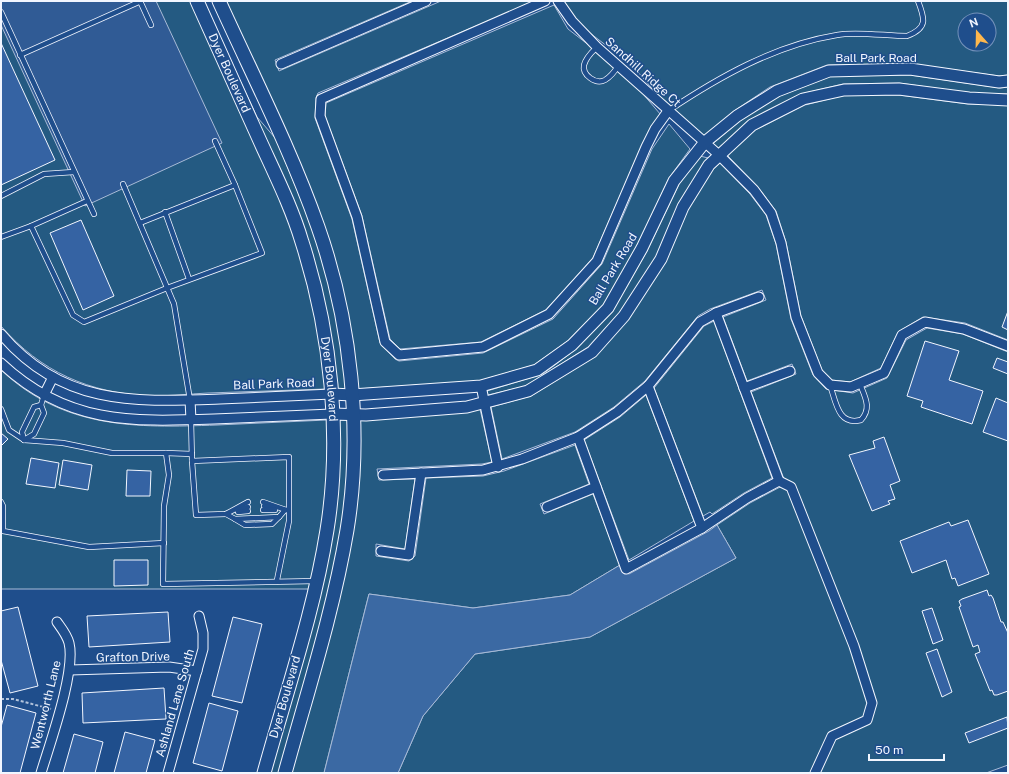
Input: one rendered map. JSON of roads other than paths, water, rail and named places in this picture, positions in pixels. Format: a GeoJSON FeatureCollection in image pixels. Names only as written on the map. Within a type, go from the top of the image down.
{"type":"FeatureCollection","features":[{"type":"Feature","properties":{"kind":"main road","name":"Dyer Boulevard"},"geometry":{"type":"LineString","coordinates":[[197,1],[276,176],[302,240],[315,288],[327,344],[332,394],[332,480],[327,529],[317,581],[264,773]]}},
{"type":"Feature","properties":{"kind":"main road"},"geometry":{"type":"LineString","coordinates":[[210,1],[261,115],[280,136]]}},
{"type":"Feature","properties":{"kind":"main road","name":"Dyer Boulevard"},"geometry":{"type":"LineString","coordinates":[[219,1],[280,136],[318,227],[334,280],[345,328],[352,395],[352,472],[347,528],[335,594],[285,773]]}},
{"type":"Feature","properties":{"kind":"street"},"geometry":{"type":"LineString","coordinates":[[281,64],[426,1]]}},
{"type":"Feature","properties":{"kind":"street"},"geometry":{"type":"LineString","coordinates":[[545,1],[321,99],[320,116],[357,217],[385,342],[398,355],[483,347],[549,314],[597,261],[646,147],[655,129],[668,111]]}},
{"type":"Feature","properties":{"kind":"street","name":"Sandhill Ridge Ct"},"geometry":{"type":"LineString","coordinates":[[558,1],[572,21],[597,47],[668,111],[720,155],[754,190],[771,213],[781,243],[796,317],[818,373],[830,385]]}},
{"type":"Feature","properties":{"kind":"street","name":"Ball Park Road"},"geometry":{"type":"LineString","coordinates":[[1,334],[32,363],[53,378],[84,391],[118,399],[152,401],[332,394],[352,395],[481,386],[537,370],[572,345],[608,308],[642,248],[674,181],[705,142],[737,116],[777,91],[830,70],[910,69],[999,82],[1008,81]]}},
{"type":"Feature","properties":{"kind":"street"},"geometry":{"type":"LineString","coordinates":[[1,363],[18,378],[44,395],[77,409],[117,419],[154,421],[332,414],[366,415],[467,407],[528,391],[592,352],[624,316],[661,259],[683,207],[709,165],[752,125],[803,99],[844,90],[899,89],[969,98],[1008,100]]}},
{"type":"Feature","properties":{"kind":"street"},"geometry":{"type":"LineString","coordinates":[[383,475],[483,470],[498,467],[578,437],[617,412],[648,386],[700,322],[716,313],[759,297]]}},
{"type":"Feature","properties":{"kind":"street"},"geometry":{"type":"LineString","coordinates":[[716,313],[779,481],[791,487],[804,516],[854,646],[872,703],[868,720],[832,736],[825,746],[815,773]]}},
{"type":"Feature","properties":{"kind":"street"},"geometry":{"type":"LineString","coordinates":[[830,385],[851,387],[884,373],[902,335],[925,322],[964,329],[1008,346]]}},
{"type":"Feature","properties":{"kind":"street"},"geometry":{"type":"LineString","coordinates":[[744,388],[790,371]]}},
{"type":"Feature","properties":{"kind":"street"},"geometry":{"type":"LineString","coordinates":[[44,395],[53,378]]}},
{"type":"Feature","properties":{"kind":"street"},"geometry":{"type":"LineString","coordinates":[[481,386],[498,467]]}},
{"type":"Feature","properties":{"kind":"street"},"geometry":{"type":"LineString","coordinates":[[648,386],[702,528]]}},
{"type":"Feature","properties":{"kind":"street"},"geometry":{"type":"LineString","coordinates":[[190,400],[191,420]]}},
{"type":"Feature","properties":{"kind":"street"},"geometry":{"type":"LineString","coordinates":[[578,437],[626,569],[702,528],[747,498],[779,481]]}},
{"type":"Feature","properties":{"kind":"street"},"geometry":{"type":"LineString","coordinates":[[381,551],[410,555],[421,473]]}},
{"type":"Feature","properties":{"kind":"street"},"geometry":{"type":"LineString","coordinates":[[547,507],[596,487]]}},
{"type":"Feature","properties":{"kind":"street","name":"Ashland Lane South"},"geometry":{"type":"LineString","coordinates":[[168,773],[204,641],[199,616]]}},
{"type":"Feature","properties":{"kind":"street","name":"Wentworth Lane"},"geometry":{"type":"LineString","coordinates":[[41,773],[70,670],[69,644],[64,632],[57,622]]}},
{"type":"Feature","properties":{"kind":"street","name":"Grafton Drive"},"geometry":{"type":"LineString","coordinates":[[70,670],[169,667],[197,671]]}},
{"type":"Feature","properties":{"kind":"lane"},"geometry":{"type":"LineString","coordinates":[[20,55],[140,1],[150,25]]}},
{"type":"Feature","properties":{"kind":"lane"},"geometry":{"type":"LineString","coordinates":[[668,111],[716,81],[762,58],[798,44],[838,34],[907,36],[916,32],[923,24],[923,15],[918,1]]}},
{"type":"Feature","properties":{"kind":"lane"},"geometry":{"type":"LineString","coordinates":[[1,12],[94,214]]}},
{"type":"Feature","properties":{"kind":"lane"},"geometry":{"type":"LineString","coordinates":[[597,47],[587,58],[584,66],[586,73],[592,80],[599,82],[606,80],[618,66]]}},
{"type":"Feature","properties":{"kind":"lane"},"geometry":{"type":"LineString","coordinates":[[31,226],[73,315],[84,322],[190,279],[262,253],[235,185],[215,141]]}},
{"type":"Feature","properties":{"kind":"lane"},"geometry":{"type":"LineString","coordinates":[[1,196],[44,174],[74,172]]}},
{"type":"Feature","properties":{"kind":"lane"},"geometry":{"type":"LineString","coordinates":[[123,184],[174,304],[190,400]]}},
{"type":"Feature","properties":{"kind":"lane"},"geometry":{"type":"LineString","coordinates":[[140,223],[235,185]]}},
{"type":"Feature","properties":{"kind":"lane"},"geometry":{"type":"LineString","coordinates":[[1,237],[31,226],[87,201]]}},
{"type":"Feature","properties":{"kind":"lane"},"geometry":{"type":"LineString","coordinates":[[165,212],[190,279]]}},
{"type":"Feature","properties":{"kind":"lane"},"geometry":{"type":"LineString","coordinates":[[830,385],[841,416],[846,421],[853,422],[861,420],[867,410],[867,403],[860,384]]}},
{"type":"Feature","properties":{"kind":"lane"},"geometry":{"type":"LineString","coordinates":[[24,440],[34,434],[44,413],[41,404],[44,395]]}},
{"type":"Feature","properties":{"kind":"lane"},"geometry":{"type":"LineString","coordinates":[[24,440],[22,432],[34,407],[41,404]]}},
{"type":"Feature","properties":{"kind":"lane"},"geometry":{"type":"LineString","coordinates":[[1,409],[8,430],[24,440],[62,443],[112,453],[192,454]]}},
{"type":"Feature","properties":{"kind":"lane"},"geometry":{"type":"LineString","coordinates":[[191,420],[196,515],[226,514],[248,507],[226,514]]}},
{"type":"Feature","properties":{"kind":"lane"},"geometry":{"type":"LineString","coordinates":[[166,453],[169,475],[164,506],[163,584],[277,580],[317,581]]}},
{"type":"Feature","properties":{"kind":"lane"},"geometry":{"type":"LineString","coordinates":[[192,461],[289,456],[287,510],[289,521],[277,580]]}},
{"type":"Feature","properties":{"kind":"lane"},"geometry":{"type":"LineString","coordinates":[[1,502],[3,506],[3,531],[89,547],[164,543]]}},
{"type":"Feature","properties":{"kind":"lane"},"geometry":{"type":"LineString","coordinates":[[287,510],[264,506],[287,510]]}},
{"type":"Feature","properties":{"kind":"lane"},"geometry":{"type":"LineString","coordinates":[[226,514],[235,519],[279,517],[287,510]]}}]}
